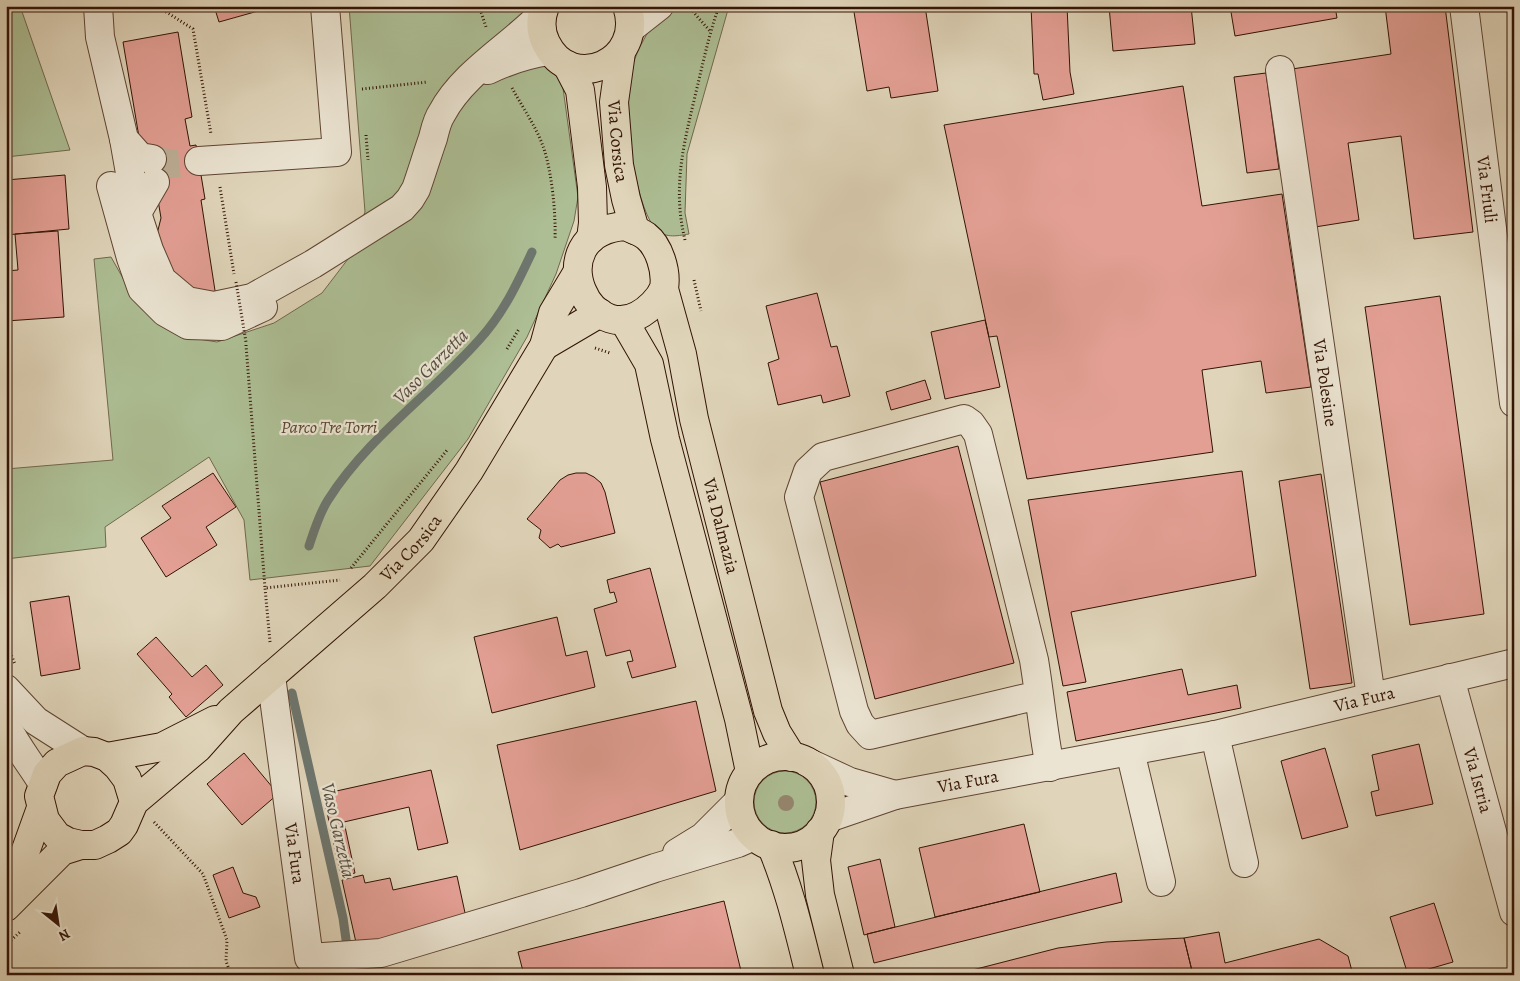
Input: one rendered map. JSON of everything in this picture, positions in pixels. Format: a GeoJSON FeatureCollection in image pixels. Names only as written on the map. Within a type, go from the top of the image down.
{"type":"FeatureCollection","features":[{"type":"Feature","properties":{"kind":"main road","name":"Via Corsica"},"geometry":{"type":"LineString","coordinates":[[6,907],[62,851],[81,845],[95,845],[119,832],[134,802],[198,748],[231,711],[375,586],[421,540],[469,471],[544,346],[553,313],[577,273],[582,252],[591,239],[592,187],[580,90],[541,30],[544,8]]}},
{"type":"Feature","properties":{"kind":"main road"},"geometry":{"type":"LineString","coordinates":[[558,58],[582,69],[597,68],[610,62],[626,29]]}},
{"type":"Feature","properties":{"kind":"main road","name":"Via Corsica"},"geometry":{"type":"LineString","coordinates":[[626,29],[614,102],[619,165],[635,230]]}},
{"type":"Feature","properties":{"kind":"main road"},"geometry":{"type":"LineString","coordinates":[[591,239],[604,230],[625,226],[647,237],[662,262],[664,289]]}},
{"type":"Feature","properties":{"kind":"main road"},"geometry":{"type":"LineString","coordinates":[[577,273],[581,290],[590,303],[612,317]]}},
{"type":"Feature","properties":{"kind":"main road","name":"Via Corsica"},"geometry":{"type":"LineString","coordinates":[[544,346],[612,317],[637,316],[653,304],[664,289]]}},
{"type":"Feature","properties":{"kind":"main road","name":"Via Dalmazia"},"geometry":{"type":"LineString","coordinates":[[664,289],[682,354],[694,419],[768,711],[777,733],[799,759],[816,768],[827,784],[831,806],[824,825],[816,860],[820,895],[840,975]]}},
{"type":"Feature","properties":{"kind":"main road","name":"Via Dalmazia"},"geometry":{"type":"LineString","coordinates":[[612,317],[649,364],[665,439],[740,720],[750,772]]}},
{"type":"Feature","properties":{"kind":"main road","name":"Via Corsica"},"geometry":{"type":"LineString","coordinates":[[95,754],[162,747],[231,711]]}},
{"type":"Feature","properties":{"kind":"main road"},"geometry":{"type":"LineString","coordinates":[[6,898],[23,858],[47,774],[57,763],[95,754],[118,767],[127,779],[134,802]]}},
{"type":"Feature","properties":{"kind":"main road"},"geometry":{"type":"LineString","coordinates":[[799,759],[775,758],[765,761],[750,772],[742,786],[738,802],[744,822],[763,841],[782,870],[810,975]]}},
{"type":"Feature","properties":{"kind":"main road"},"geometry":{"type":"LineString","coordinates":[[42,796],[45,820],[57,836],[68,842],[81,845]]}},
{"type":"Feature","properties":{"kind":"main road"},"geometry":{"type":"LineString","coordinates":[[763,841],[780,848],[798,846],[810,840],[824,825]]}},
{"type":"Feature","properties":{"kind":"street"},"geometry":{"type":"LineString","coordinates":[[98,6],[100,37],[124,139],[138,213],[149,250],[162,280],[187,301],[214,306],[252,298],[393,214],[410,199],[416,189],[441,114],[449,101],[471,78],[498,59],[525,32],[544,8]]}},
{"type":"Feature","properties":{"kind":"street"},"geometry":{"type":"LineString","coordinates":[[199,161],[337,152],[325,6]]}},
{"type":"Feature","properties":{"kind":"street"},"geometry":{"type":"LineString","coordinates":[[626,29],[659,6]]}},
{"type":"Feature","properties":{"kind":"street","name":"Via Friuli"},"geometry":{"type":"LineString","coordinates":[[1464,6],[1514,403]]}},
{"type":"Feature","properties":{"kind":"street"},"geometry":{"type":"LineString","coordinates":[[498,59],[536,53],[558,58]]}},
{"type":"Feature","properties":{"kind":"street","name":"Via Polesine"},"geometry":{"type":"LineString","coordinates":[[1280,70],[1371,697]]}},
{"type":"Feature","properties":{"kind":"street"},"geometry":{"type":"LineString","coordinates":[[124,139],[153,170],[138,213]]}},
{"type":"Feature","properties":{"kind":"street"},"geometry":{"type":"LineString","coordinates":[[111,186],[131,258],[142,289],[165,312],[188,325],[222,326],[289,295],[312,264]]}},
{"type":"Feature","properties":{"kind":"street"},"geometry":{"type":"LineString","coordinates":[[1040,695],[870,735],[860,724],[854,711],[799,497],[808,471],[823,456],[964,420],[971,424],[978,434],[1034,660],[1040,695],[1044,734],[1050,768]]}},
{"type":"Feature","properties":{"kind":"street","name":"Via Fura"},"geometry":{"type":"LineString","coordinates":[[824,825],[895,795],[1050,768],[1215,735],[1514,663]]}},
{"type":"Feature","properties":{"kind":"street","name":"Via Fura"},"geometry":{"type":"LineString","coordinates":[[271,676],[309,958],[366,960],[738,843],[763,841]]}},
{"type":"Feature","properties":{"kind":"street","name":"Via Istria"},"geometry":{"type":"LineString","coordinates":[[1450,678],[1514,912]]}},
{"type":"Feature","properties":{"kind":"street"},"geometry":{"type":"LineString","coordinates":[[12,679],[36,721],[95,754]]}},
{"type":"Feature","properties":{"kind":"street"},"geometry":{"type":"LineString","coordinates":[[6,725],[42,796]]}},
{"type":"Feature","properties":{"kind":"street"},"geometry":{"type":"LineString","coordinates":[[1215,735],[1244,863]]}},
{"type":"Feature","properties":{"kind":"street"},"geometry":{"type":"LineString","coordinates":[[1130,751],[1161,882]]}},
{"type":"Feature","properties":{"kind":"street","name":"Via Fura"},"geometry":{"type":"LineString","coordinates":[[799,759],[850,782],[895,795]]}},
{"type":"Feature","properties":{"kind":"street","name":"Via Fura"},"geometry":{"type":"LineString","coordinates":[[655,868],[703,837],[738,802]]}},
{"type":"Feature","properties":{"kind":"path"},"geometry":{"type":"LineString","coordinates":[[157,6],[193,30],[200,64]]}},
{"type":"Feature","properties":{"kind":"path"},"geometry":{"type":"LineString","coordinates":[[479,6],[498,59],[544,148],[548,162],[554,210],[555,242]]}},
{"type":"Feature","properties":{"kind":"path"},"geometry":{"type":"LineString","coordinates":[[688,6],[710,31]]}},
{"type":"Feature","properties":{"kind":"path"},"geometry":{"type":"LineString","coordinates":[[683,233],[678,190],[682,150],[710,31],[720,6]]}},
{"type":"Feature","properties":{"kind":"path"},"geometry":{"type":"LineString","coordinates":[[362,89],[471,78]]}},
{"type":"Feature","properties":{"kind":"path"},"geometry":{"type":"LineString","coordinates":[[236,282],[246,342],[270,645]]}},
{"type":"Feature","properties":{"kind":"path"},"geometry":{"type":"LineString","coordinates":[[504,354],[523,321]]}},
{"type":"Feature","properties":{"kind":"path"},"geometry":{"type":"LineString","coordinates":[[348,572],[452,443]]}},
{"type":"Feature","properties":{"kind":"path"},"geometry":{"type":"LineString","coordinates":[[265,588],[342,579]]}},
{"type":"Feature","properties":{"kind":"path"},"geometry":{"type":"LineString","coordinates":[[6,600],[12,679]]}},
{"type":"Feature","properties":{"kind":"path"},"geometry":{"type":"LineString","coordinates":[[134,802],[202,874],[227,940],[226,961],[230,975]]}},
{"type":"Feature","properties":{"kind":"green space"},"geometry":{"type":"Polygon","coordinates":[[[6,6],[20,6],[70,150],[6,157],[6,6]]]}},
{"type":"Feature","properties":{"kind":"green space","name":"Parco Tre Torri"},"geometry":{"type":"Polygon","coordinates":[[[349,6],[527,6],[523,17],[542,62],[559,75],[563,88],[578,197],[574,221],[556,274],[527,337],[468,439],[370,566],[250,580],[244,520],[209,457],[105,527],[106,547],[6,559],[6,469],[113,460],[94,259],[111,257],[124,280],[145,309],[180,336],[217,342],[274,323],[322,293],[348,259],[365,212],[349,6]]]}},
{"type":"Feature","properties":{"kind":"green space"},"geometry":{"type":"Polygon","coordinates":[[[669,6],[729,6],[687,154],[685,213],[689,234],[675,236],[666,235],[658,231],[647,215],[631,155],[626,111],[628,79],[635,58],[649,31],[669,6]]]}},
{"type":"Feature","properties":{"kind":"green space"},"geometry":{"type":"Polygon","coordinates":[[[785,771],[802,776],[807,780],[811,785],[816,802],[811,819],[807,824],[802,828],[785,833],[768,828],[763,824],[759,819],[754,802],[759,785],[763,780],[768,776],[785,771]]]}},
{"type":"Feature","properties":{"kind":"building"},"geometry":{"type":"Polygon","coordinates":[[[214,6],[276,6],[219,22],[214,6]]]}},
{"type":"Feature","properties":{"kind":"building"},"geometry":{"type":"Polygon","coordinates":[[[853,6],[925,6],[938,91],[891,98],[889,87],[867,91],[853,6]]]}},
{"type":"Feature","properties":{"kind":"building"},"geometry":{"type":"Polygon","coordinates":[[[1031,6],[1067,6],[1070,72],[1074,94],[1043,100],[1038,74],[1034,74],[1031,6]]]}},
{"type":"Feature","properties":{"kind":"building"},"geometry":{"type":"Polygon","coordinates":[[[1109,6],[1191,6],[1195,44],[1113,51],[1109,6]]]}},
{"type":"Feature","properties":{"kind":"building"},"geometry":{"type":"Polygon","coordinates":[[[1230,6],[1335,6],[1337,18],[1235,36],[1230,6]]]}},
{"type":"Feature","properties":{"kind":"building"},"geometry":{"type":"Polygon","coordinates":[[[1385,6],[1445,6],[1473,232],[1414,239],[1401,136],[1348,143],[1359,220],[1315,227],[1292,69],[1391,54],[1385,6]]]}},
{"type":"Feature","properties":{"kind":"building"},"geometry":{"type":"Polygon","coordinates":[[[178,32],[192,117],[185,119],[190,146],[196,145],[205,199],[201,200],[216,297],[187,287],[173,275],[157,234],[161,218],[155,182],[142,155],[123,42],[178,32]]]}},
{"type":"Feature","properties":{"kind":"building"},"geometry":{"type":"Polygon","coordinates":[[[1266,73],[1279,169],[1247,173],[1234,77],[1266,73]]]}},
{"type":"Feature","properties":{"kind":"building"},"geometry":{"type":"Polygon","coordinates":[[[1183,86],[1202,206],[1282,194],[1311,387],[1266,393],[1261,361],[1202,370],[1213,452],[1027,479],[997,336],[989,337],[944,125],[1183,86]]]}},
{"type":"Feature","properties":{"kind":"building"},"geometry":{"type":"Polygon","coordinates":[[[65,175],[69,229],[6,235],[6,180],[65,175]]]}},
{"type":"Feature","properties":{"kind":"building"},"geometry":{"type":"Polygon","coordinates":[[[58,231],[64,317],[6,321],[6,271],[18,270],[15,234],[58,231]]]}},
{"type":"Feature","properties":{"kind":"building"},"geometry":{"type":"Polygon","coordinates":[[[817,293],[831,347],[837,346],[850,396],[823,403],[821,395],[778,405],[768,363],[779,359],[766,306],[817,293]]]}},
{"type":"Feature","properties":{"kind":"building"},"geometry":{"type":"Polygon","coordinates":[[[1440,296],[1484,614],[1410,625],[1365,307],[1440,296]]]}},
{"type":"Feature","properties":{"kind":"building"},"geometry":{"type":"Polygon","coordinates":[[[985,320],[1000,387],[945,399],[931,332],[985,320]]]}},
{"type":"Feature","properties":{"kind":"building"},"geometry":{"type":"Polygon","coordinates":[[[925,380],[931,399],[891,410],[886,392],[925,380]]]}},
{"type":"Feature","properties":{"kind":"building"},"geometry":{"type":"Polygon","coordinates":[[[958,446],[1014,663],[875,699],[820,482],[958,446]]]}},
{"type":"Feature","properties":{"kind":"building"},"geometry":{"type":"Polygon","coordinates":[[[1242,471],[1256,576],[1071,612],[1086,682],[1063,686],[1028,500],[1242,471]]]}},
{"type":"Feature","properties":{"kind":"building"},"geometry":{"type":"Polygon","coordinates":[[[213,473],[236,507],[206,527],[217,545],[166,577],[141,538],[171,518],[162,506],[213,473]]]}},
{"type":"Feature","properties":{"kind":"building"},"geometry":{"type":"Polygon","coordinates":[[[576,473],[586,473],[601,483],[615,533],[561,547],[558,544],[550,548],[539,538],[541,530],[527,519],[560,480],[576,473]]]}},
{"type":"Feature","properties":{"kind":"building"},"geometry":{"type":"Polygon","coordinates":[[[1321,474],[1352,683],[1310,689],[1279,481],[1321,474]]]}},
{"type":"Feature","properties":{"kind":"building"},"geometry":{"type":"Polygon","coordinates":[[[650,568],[676,667],[632,678],[627,662],[633,661],[630,650],[606,656],[594,609],[617,602],[614,592],[610,593],[607,580],[650,568]]]}},
{"type":"Feature","properties":{"kind":"building"},"geometry":{"type":"Polygon","coordinates":[[[69,596],[80,669],[41,676],[30,602],[69,596]]]}},
{"type":"Feature","properties":{"kind":"building"},"geometry":{"type":"Polygon","coordinates":[[[557,617],[566,656],[587,651],[595,687],[492,713],[474,637],[557,617]]]}},
{"type":"Feature","properties":{"kind":"building"},"geometry":{"type":"Polygon","coordinates":[[[156,637],[192,677],[206,665],[223,685],[186,717],[169,697],[172,694],[137,654],[156,637]]]}},
{"type":"Feature","properties":{"kind":"building"},"geometry":{"type":"Polygon","coordinates":[[[1182,669],[1188,695],[1237,685],[1241,708],[1076,741],[1067,692],[1182,669]]]}},
{"type":"Feature","properties":{"kind":"building"},"geometry":{"type":"Polygon","coordinates":[[[696,701],[716,791],[520,850],[497,745],[696,701]]]}},
{"type":"Feature","properties":{"kind":"building"},"geometry":{"type":"Polygon","coordinates":[[[1419,744],[1433,804],[1376,816],[1371,792],[1379,790],[1372,755],[1419,744]]]}},
{"type":"Feature","properties":{"kind":"building"},"geometry":{"type":"Polygon","coordinates":[[[1325,748],[1348,827],[1302,839],[1281,761],[1325,748]]]}},
{"type":"Feature","properties":{"kind":"building"},"geometry":{"type":"Polygon","coordinates":[[[244,753],[278,794],[242,825],[207,784],[244,753]]]}},
{"type":"Feature","properties":{"kind":"building"},"geometry":{"type":"Polygon","coordinates":[[[431,770],[448,843],[418,850],[409,807],[344,822],[355,873],[341,876],[323,794],[431,770]]]}},
{"type":"Feature","properties":{"kind":"building"},"geometry":{"type":"Polygon","coordinates":[[[1024,824],[1040,892],[935,917],[919,848],[1024,824]]]}},
{"type":"Feature","properties":{"kind":"building"},"geometry":{"type":"Polygon","coordinates":[[[880,859],[895,927],[864,935],[848,867],[880,859]]]}},
{"type":"Feature","properties":{"kind":"building"},"geometry":{"type":"Polygon","coordinates":[[[233,867],[243,893],[256,897],[260,907],[229,918],[213,875],[233,867]]]}},
{"type":"Feature","properties":{"kind":"building"},"geometry":{"type":"Polygon","coordinates":[[[1116,873],[1122,902],[874,963],[867,934],[1116,873]]]}},
{"type":"Feature","properties":{"kind":"building"},"geometry":{"type":"Polygon","coordinates":[[[363,875],[365,883],[390,878],[393,890],[457,876],[467,922],[357,947],[342,880],[363,875]]]}},
{"type":"Feature","properties":{"kind":"building"},"geometry":{"type":"Polygon","coordinates":[[[724,901],[742,975],[524,975],[518,952],[724,901]]]}},
{"type":"Feature","properties":{"kind":"building"},"geometry":{"type":"Polygon","coordinates":[[[1434,903],[1453,962],[1408,975],[1390,917],[1434,903]]]}},
{"type":"Feature","properties":{"kind":"building"},"geometry":{"type":"Polygon","coordinates":[[[1219,932],[1225,963],[1319,939],[1348,956],[1353,975],[1193,975],[1184,938],[1219,932]]]}},
{"type":"Feature","properties":{"kind":"building"},"geometry":{"type":"Polygon","coordinates":[[[1184,938],[1193,975],[953,975],[1058,948],[1106,942],[1184,938]]]}},
{"type":"Feature","properties":{"kind":"waterway","name":"Vaso Garzetta"},"geometry":{"type":"LineString","coordinates":[[309,546],[322,511],[344,477],[380,436],[460,360],[488,330],[509,298],[532,252]]}},
{"type":"Feature","properties":{"kind":"waterway","name":"Vaso Garzetta"},"geometry":{"type":"LineString","coordinates":[[292,693],[343,918],[351,975]]}},
{"type":"Feature","properties":{"kind":"tunnel"},"geometry":{"type":"LineString","coordinates":[[152,159],[171,164],[199,161]]}}]}
